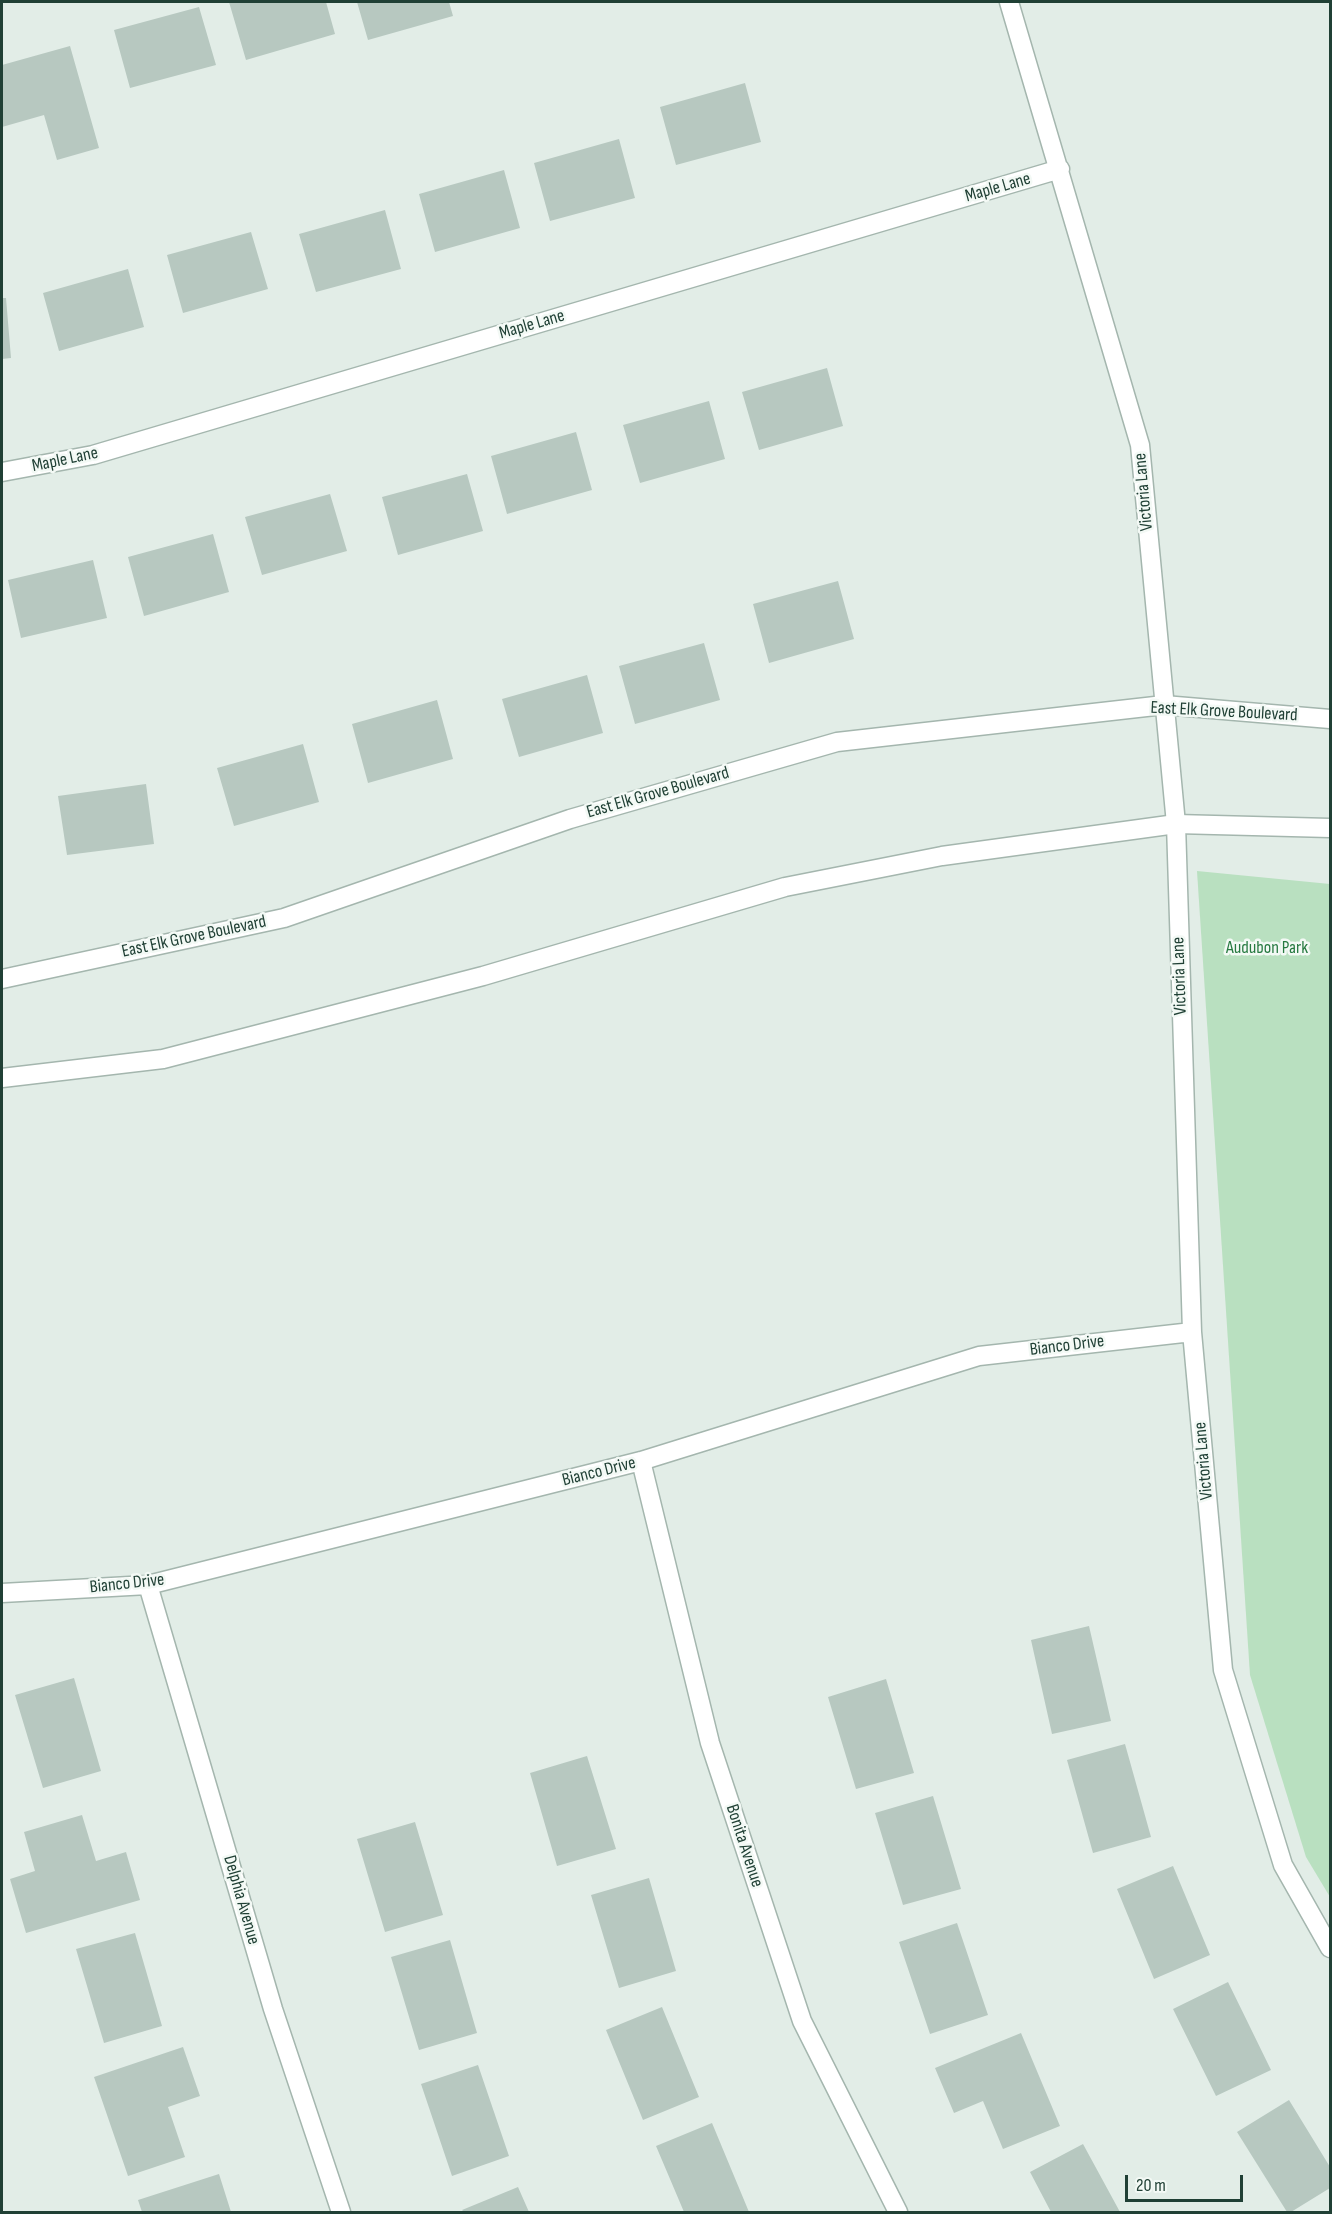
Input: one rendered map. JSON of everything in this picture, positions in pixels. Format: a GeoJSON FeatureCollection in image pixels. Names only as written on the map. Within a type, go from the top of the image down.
{"type":"FeatureCollection","features":[{"type":"Feature","properties":{"kind":"street","name":"Victoria Lane"},"geometry":{"type":"LineString","coordinates":[[1009,2],[1140,445],[1176,824],[1192,1332],[1224,1670],[1283,1865],[1330,1948]]}},
{"type":"Feature","properties":{"kind":"street","name":"Maple Lane"},"geometry":{"type":"LineString","coordinates":[[2,472],[93,455],[1060,169]]}},
{"type":"Feature","properties":{"kind":"street","name":"East Elk Grove Boulevard"},"geometry":{"type":"LineString","coordinates":[[2,978],[284,918],[570,819],[837,742],[1164,705],[1330,719]]}},
{"type":"Feature","properties":{"kind":"street"},"geometry":{"type":"LineString","coordinates":[[2,1078],[164,1059],[483,976],[785,887],[942,856],[1176,824],[1330,828]]}},
{"type":"Feature","properties":{"kind":"street","name":"Bianco Drive"},"geometry":{"type":"LineString","coordinates":[[2,1593],[148,1585],[642,1461],[979,1356],[1192,1332]]}},
{"type":"Feature","properties":{"kind":"street","name":"Bonita Avenue"},"geometry":{"type":"LineString","coordinates":[[642,1461],[710,1743],[802,2021],[898,2212]]}},
{"type":"Feature","properties":{"kind":"street","name":"Delphia Avenue"},"geometry":{"type":"LineString","coordinates":[[148,1585],[273,2009],[341,2212]]}},
{"type":"Feature","properties":{"kind":"green space","name":"Audubon Park"},"geometry":{"type":"Polygon","coordinates":[[[1197,871],[1330,884],[1330,1897],[1306,1857],[1250,1675],[1197,871]]]}},
{"type":"Feature","properties":{"kind":"building"},"geometry":{"type":"Polygon","coordinates":[[[229,2],[326,2],[335,34],[246,60],[229,2]]]}},
{"type":"Feature","properties":{"kind":"building"},"geometry":{"type":"Polygon","coordinates":[[[357,2],[449,2],[453,16],[368,40],[357,2]]]}},
{"type":"Feature","properties":{"kind":"building"},"geometry":{"type":"Polygon","coordinates":[[[199,7],[216,65],[130,88],[114,30],[199,7]]]}},
{"type":"Feature","properties":{"kind":"building"},"geometry":{"type":"Polygon","coordinates":[[[70,46],[99,148],[57,160],[44,115],[2,127],[2,65],[70,46]]]}},
{"type":"Feature","properties":{"kind":"building"},"geometry":{"type":"Polygon","coordinates":[[[745,83],[761,142],[676,165],[660,107],[745,83]]]}},
{"type":"Feature","properties":{"kind":"building"},"geometry":{"type":"Polygon","coordinates":[[[619,139],[635,198],[550,221],[534,163],[619,139]]]}},
{"type":"Feature","properties":{"kind":"building"},"geometry":{"type":"Polygon","coordinates":[[[504,170],[520,228],[435,252],[419,194],[504,170]]]}},
{"type":"Feature","properties":{"kind":"building"},"geometry":{"type":"Polygon","coordinates":[[[385,210],[401,269],[316,292],[299,234],[385,210]]]}},
{"type":"Feature","properties":{"kind":"building"},"geometry":{"type":"Polygon","coordinates":[[[251,232],[268,289],[183,313],[167,255],[251,232]]]}},
{"type":"Feature","properties":{"kind":"building"},"geometry":{"type":"Polygon","coordinates":[[[128,269],[144,327],[59,351],[43,293],[128,269]]]}},
{"type":"Feature","properties":{"kind":"building"},"geometry":{"type":"Polygon","coordinates":[[[2,298],[6,298],[11,358],[2,359],[2,298]]]}},
{"type":"Feature","properties":{"kind":"building"},"geometry":{"type":"Polygon","coordinates":[[[827,368],[843,426],[759,450],[742,392],[827,368]]]}},
{"type":"Feature","properties":{"kind":"building"},"geometry":{"type":"Polygon","coordinates":[[[709,401],[725,459],[640,483],[623,425],[709,401]]]}},
{"type":"Feature","properties":{"kind":"building"},"geometry":{"type":"Polygon","coordinates":[[[576,432],[592,490],[507,514],[491,456],[576,432]]]}},
{"type":"Feature","properties":{"kind":"building"},"geometry":{"type":"Polygon","coordinates":[[[467,474],[483,531],[398,555],[382,497],[467,474]]]}},
{"type":"Feature","properties":{"kind":"building"},"geometry":{"type":"Polygon","coordinates":[[[330,494],[347,551],[262,575],[245,517],[330,494]]]}},
{"type":"Feature","properties":{"kind":"building"},"geometry":{"type":"Polygon","coordinates":[[[213,534],[229,592],[144,616],[128,557],[213,534]]]}},
{"type":"Feature","properties":{"kind":"building"},"geometry":{"type":"Polygon","coordinates":[[[93,560],[107,618],[21,638],[8,580],[93,560]]]}},
{"type":"Feature","properties":{"kind":"building"},"geometry":{"type":"Polygon","coordinates":[[[838,581],[854,639],[769,663],[753,604],[838,581]]]}},
{"type":"Feature","properties":{"kind":"building"},"geometry":{"type":"Polygon","coordinates":[[[704,643],[720,700],[635,724],[619,666],[704,643]]]}},
{"type":"Feature","properties":{"kind":"building"},"geometry":{"type":"Polygon","coordinates":[[[587,675],[603,733],[519,757],[502,699],[587,675]]]}},
{"type":"Feature","properties":{"kind":"building"},"geometry":{"type":"Polygon","coordinates":[[[437,700],[453,759],[368,783],[352,724],[437,700]]]}},
{"type":"Feature","properties":{"kind":"building"},"geometry":{"type":"Polygon","coordinates":[[[303,744],[319,802],[234,826],[217,768],[303,744]]]}},
{"type":"Feature","properties":{"kind":"building"},"geometry":{"type":"Polygon","coordinates":[[[146,784],[154,844],[67,855],[58,796],[146,784]]]}},
{"type":"Feature","properties":{"kind":"building"},"geometry":{"type":"Polygon","coordinates":[[[1089,1626],[1111,1721],[1052,1734],[1031,1640],[1089,1626]]]}},
{"type":"Feature","properties":{"kind":"building"},"geometry":{"type":"Polygon","coordinates":[[[74,1678],[101,1771],[43,1788],[15,1695],[74,1678]]]}},
{"type":"Feature","properties":{"kind":"building"},"geometry":{"type":"Polygon","coordinates":[[[886,1679],[914,1773],[856,1789],[828,1697],[886,1679]]]}},
{"type":"Feature","properties":{"kind":"building"},"geometry":{"type":"Polygon","coordinates":[[[1125,1744],[1151,1837],[1093,1853],[1067,1760],[1125,1744]]]}},
{"type":"Feature","properties":{"kind":"building"},"geometry":{"type":"Polygon","coordinates":[[[587,1756],[616,1849],[557,1866],[530,1773],[587,1756]]]}},
{"type":"Feature","properties":{"kind":"building"},"geometry":{"type":"Polygon","coordinates":[[[933,1796],[961,1889],[903,1905],[875,1813],[933,1796]]]}},
{"type":"Feature","properties":{"kind":"building"},"geometry":{"type":"Polygon","coordinates":[[[82,1815],[96,1861],[126,1852],[140,1900],[26,1933],[10,1879],[35,1871],[24,1832],[82,1815]]]}},
{"type":"Feature","properties":{"kind":"building"},"geometry":{"type":"Polygon","coordinates":[[[415,1822],[443,1915],[385,1932],[357,1839],[415,1822]]]}},
{"type":"Feature","properties":{"kind":"building"},"geometry":{"type":"Polygon","coordinates":[[[1173,1866],[1210,1955],[1154,1979],[1117,1889],[1173,1866]]]}},
{"type":"Feature","properties":{"kind":"building"},"geometry":{"type":"Polygon","coordinates":[[[649,1878],[676,1971],[619,1988],[591,1895],[649,1878]]]}},
{"type":"Feature","properties":{"kind":"building"},"geometry":{"type":"Polygon","coordinates":[[[957,1923],[988,2015],[930,2034],[899,1942],[957,1923]]]}},
{"type":"Feature","properties":{"kind":"building"},"geometry":{"type":"Polygon","coordinates":[[[135,1933],[162,2026],[104,2043],[76,1949],[135,1933]]]}},
{"type":"Feature","properties":{"kind":"building"},"geometry":{"type":"Polygon","coordinates":[[[450,1940],[477,2033],[419,2050],[391,1957],[450,1940]]]}},
{"type":"Feature","properties":{"kind":"building"},"geometry":{"type":"Polygon","coordinates":[[[1228,1982],[1271,2070],[1216,2096],[1173,2009],[1228,1982]]]}},
{"type":"Feature","properties":{"kind":"building"},"geometry":{"type":"Polygon","coordinates":[[[662,2007],[699,2097],[643,2120],[606,2030],[662,2007]]]}},
{"type":"Feature","properties":{"kind":"building"},"geometry":{"type":"Polygon","coordinates":[[[1021,2033],[1060,2126],[1003,2149],[983,2101],[954,2113],[935,2068],[1021,2033]]]}},
{"type":"Feature","properties":{"kind":"building"},"geometry":{"type":"Polygon","coordinates":[[[183,2047],[200,2096],[168,2107],[185,2157],[128,2176],[94,2077],[183,2047]]]}},
{"type":"Feature","properties":{"kind":"building"},"geometry":{"type":"Polygon","coordinates":[[[478,2065],[509,2156],[452,2176],[421,2084],[478,2065]]]}},
{"type":"Feature","properties":{"kind":"building"},"geometry":{"type":"Polygon","coordinates":[[[1289,2100],[1330,2167],[1330,2188],[1291,2212],[1287,2212],[1237,2132],[1289,2100]]]}},
{"type":"Feature","properties":{"kind":"building"},"geometry":{"type":"Polygon","coordinates":[[[712,2123],[749,2212],[684,2212],[656,2146],[712,2123]]]}},
{"type":"Feature","properties":{"kind":"building"},"geometry":{"type":"Polygon","coordinates":[[[1083,2144],[1120,2212],[1051,2212],[1030,2172],[1083,2144]]]}},
{"type":"Feature","properties":{"kind":"building"},"geometry":{"type":"Polygon","coordinates":[[[219,2174],[231,2212],[142,2212],[138,2200],[219,2174]]]}},
{"type":"Feature","properties":{"kind":"building"},"geometry":{"type":"Polygon","coordinates":[[[518,2187],[529,2212],[464,2212],[462,2210],[518,2187]]]}}]}
